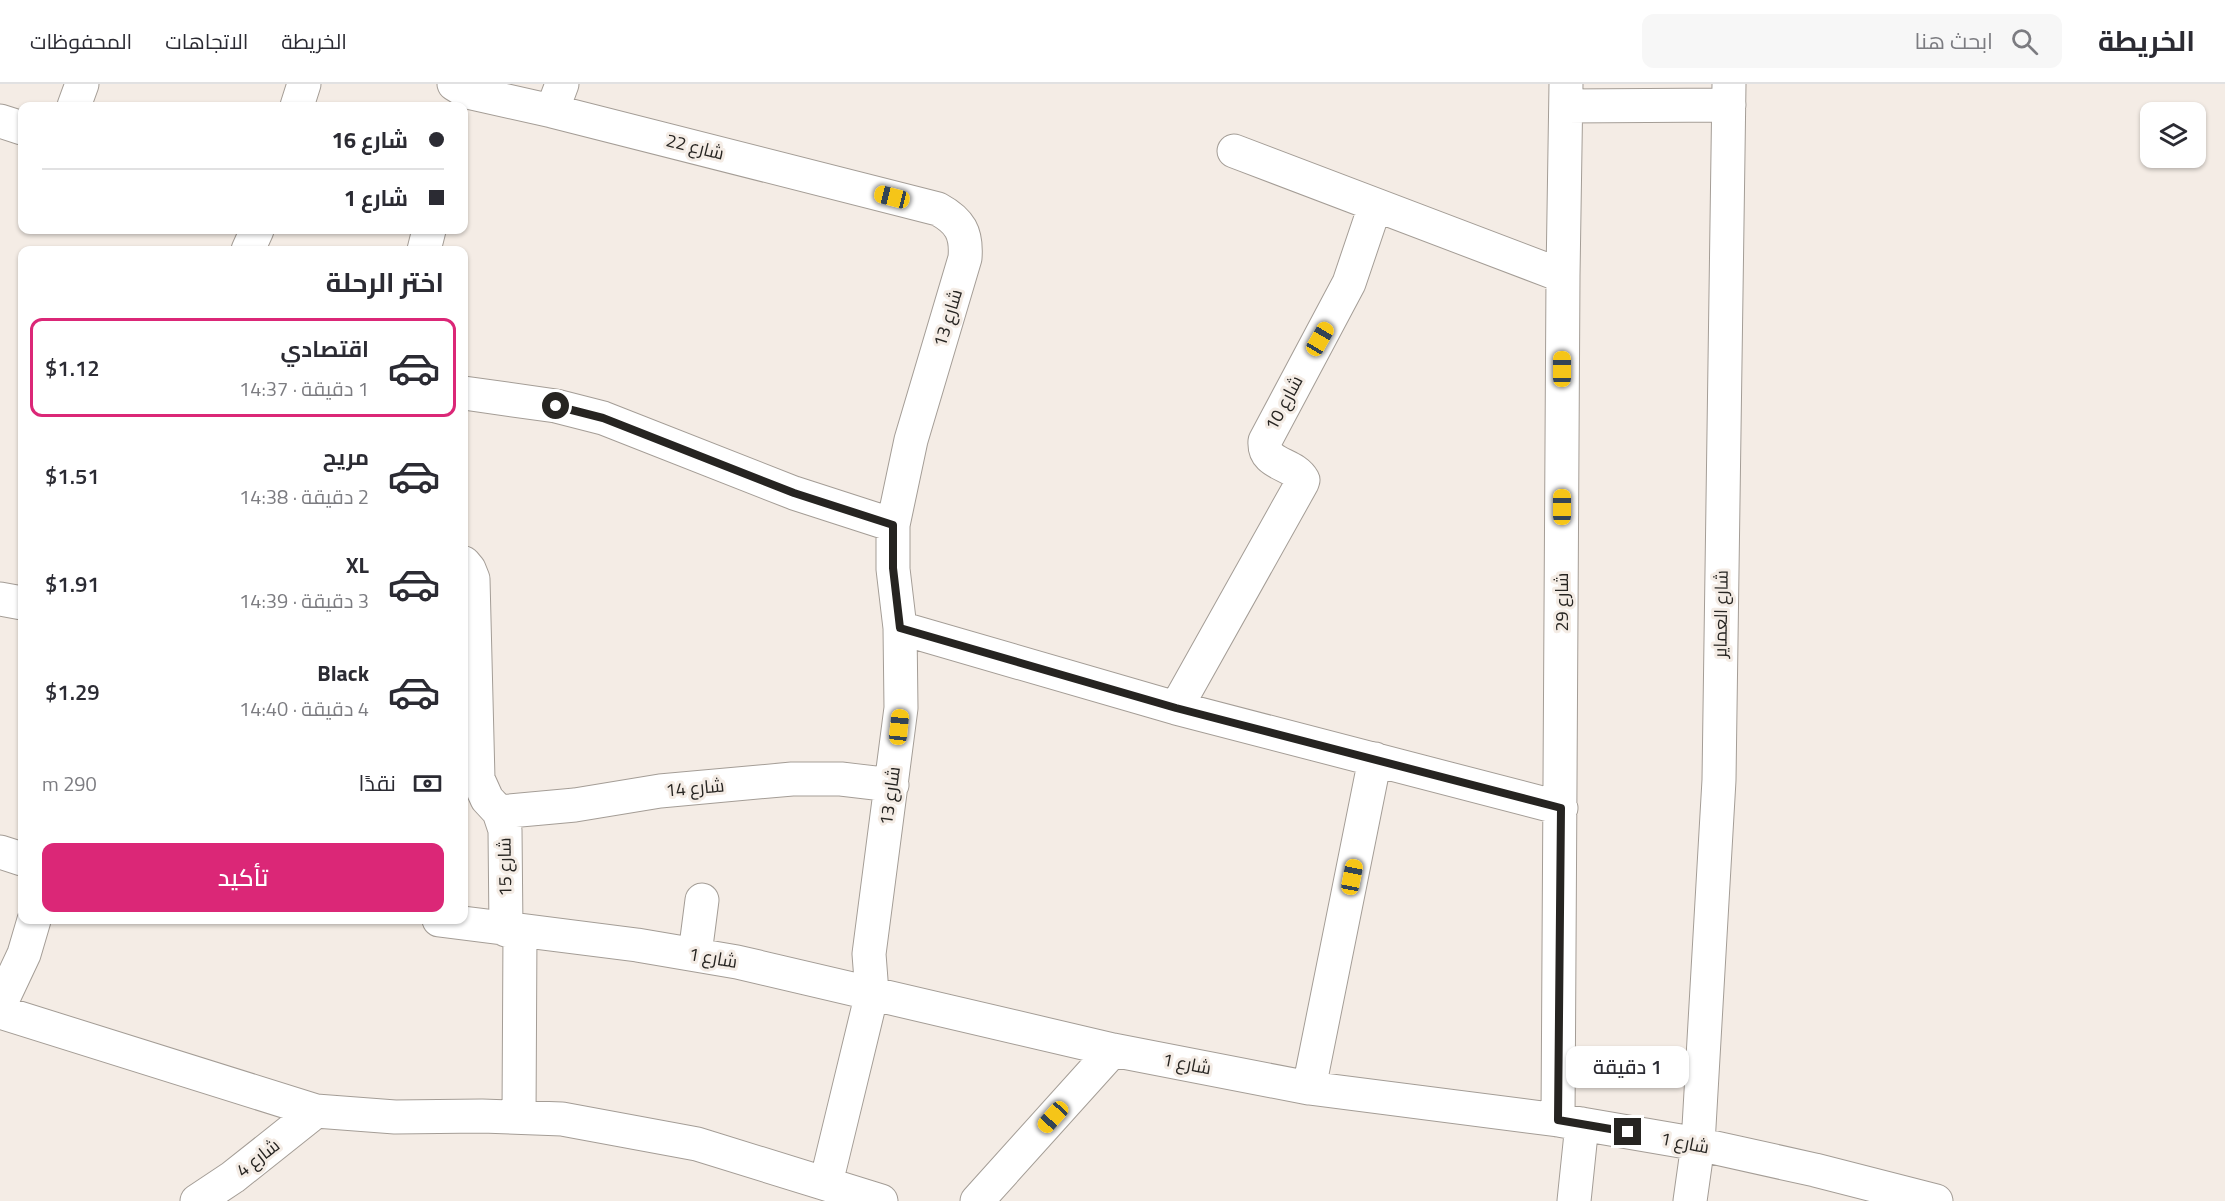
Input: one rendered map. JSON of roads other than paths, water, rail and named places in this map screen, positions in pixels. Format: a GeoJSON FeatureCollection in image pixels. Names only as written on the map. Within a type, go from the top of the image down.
{"type":"FeatureCollection","features":[{"type":"Feature","properties":{"kind":"street"},"geometry":{"type":"LineString","coordinates":[[75,102],[82,84]]}},
{"type":"Feature","properties":{"kind":"street"},"geometry":{"type":"LineString","coordinates":[[298,102],[304,84]]}},
{"type":"Feature","properties":{"kind":"street"},"geometry":{"type":"LineString","coordinates":[[448,102],[452,84]]}},
{"type":"Feature","properties":{"kind":"street","name":"شارع 22"},"geometry":{"type":"LineString","coordinates":[[452,84],[467,92],[557,98],[938,209]]}},
{"type":"Feature","properties":{"kind":"street"},"geometry":{"type":"LineString","coordinates":[[1566,95],[1729,95]]}},
{"type":"Feature","properties":{"kind":"street","name":"شارع 29"},"geometry":{"type":"LineString","coordinates":[[1566,95],[1561,808],[1570,1122],[1575,1201]]}},
{"type":"Feature","properties":{"kind":"street","name":"شارع العماير"},"geometry":{"type":"LineString","coordinates":[[1690,1201],[1698,1144],[1719,780],[1729,95]]}},
{"type":"Feature","properties":{"kind":"street"},"geometry":{"type":"LineString","coordinates":[[0,121],[18,127]]}},
{"type":"Feature","properties":{"kind":"street"},"geometry":{"type":"LineString","coordinates":[[1234,151],[1563,276]]}},
{"type":"Feature","properties":{"kind":"street","name":"شارع 10"},"geometry":{"type":"LineString","coordinates":[[1176,708],[1302,483],[1303,480],[1299,474],[1271,459],[1267,454],[1265,441],[1349,283],[1375,206]]}},
{"type":"Feature","properties":{"kind":"street","name":"شارع 13"},"geometry":{"type":"LineString","coordinates":[[826,1183],[872,993],[869,954],[901,708],[900,628],[893,568],[893,525],[911,440],[965,258],[966,243],[961,228],[951,216],[938,209]]}},
{"type":"Feature","properties":{"kind":"street"},"geometry":{"type":"LineString","coordinates":[[468,394],[556,406],[603,418],[784,490],[893,525]]}},
{"type":"Feature","properties":{"kind":"street","name":"شارع 15"},"geometry":{"type":"LineString","coordinates":[[468,567],[473,579],[478,779],[487,799],[499,812],[505,830],[513,930],[519,1117]]}},
{"type":"Feature","properties":{"kind":"street"},"geometry":{"type":"LineString","coordinates":[[0,598],[18,602]]}},
{"type":"Feature","properties":{"kind":"street"},"geometry":{"type":"LineString","coordinates":[[900,628],[1176,708],[1561,808]]}},
{"type":"Feature","properties":{"kind":"street"},"geometry":{"type":"LineString","coordinates":[[1310,1088],[1375,759]]}},
{"type":"Feature","properties":{"kind":"street","name":"شارع 14"},"geometry":{"type":"LineString","coordinates":[[499,812],[574,805],[702,786],[792,779],[841,779],[892,784]]}},
{"type":"Feature","properties":{"kind":"street"},"geometry":{"type":"LineString","coordinates":[[0,852],[18,858]]}},
{"type":"Feature","properties":{"kind":"street"},"geometry":{"type":"LineString","coordinates":[[695,954],[702,900]]}},
{"type":"Feature","properties":{"kind":"street"},"geometry":{"type":"LineString","coordinates":[[0,1005],[24,954],[33,924]]}},
{"type":"Feature","properties":{"kind":"street","name":"شارع 1"},"geometry":{"type":"LineString","coordinates":[[468,924],[695,954],[1113,1050],[1310,1088],[1570,1122],[1698,1144],[1815,1170],[1936,1201]]}},
{"type":"Feature","properties":{"kind":"street"},"geometry":{"type":"LineString","coordinates":[[0,1011],[316,1111],[395,1117],[562,1119],[697,1144],[881,1201]]}},
{"type":"Feature","properties":{"kind":"street"},"geometry":{"type":"LineString","coordinates":[[977,1201],[1113,1050]]}},
{"type":"Feature","properties":{"kind":"street","name":"شارع 4"},"geometry":{"type":"LineString","coordinates":[[197,1201],[233,1178],[316,1111]]}}]}
